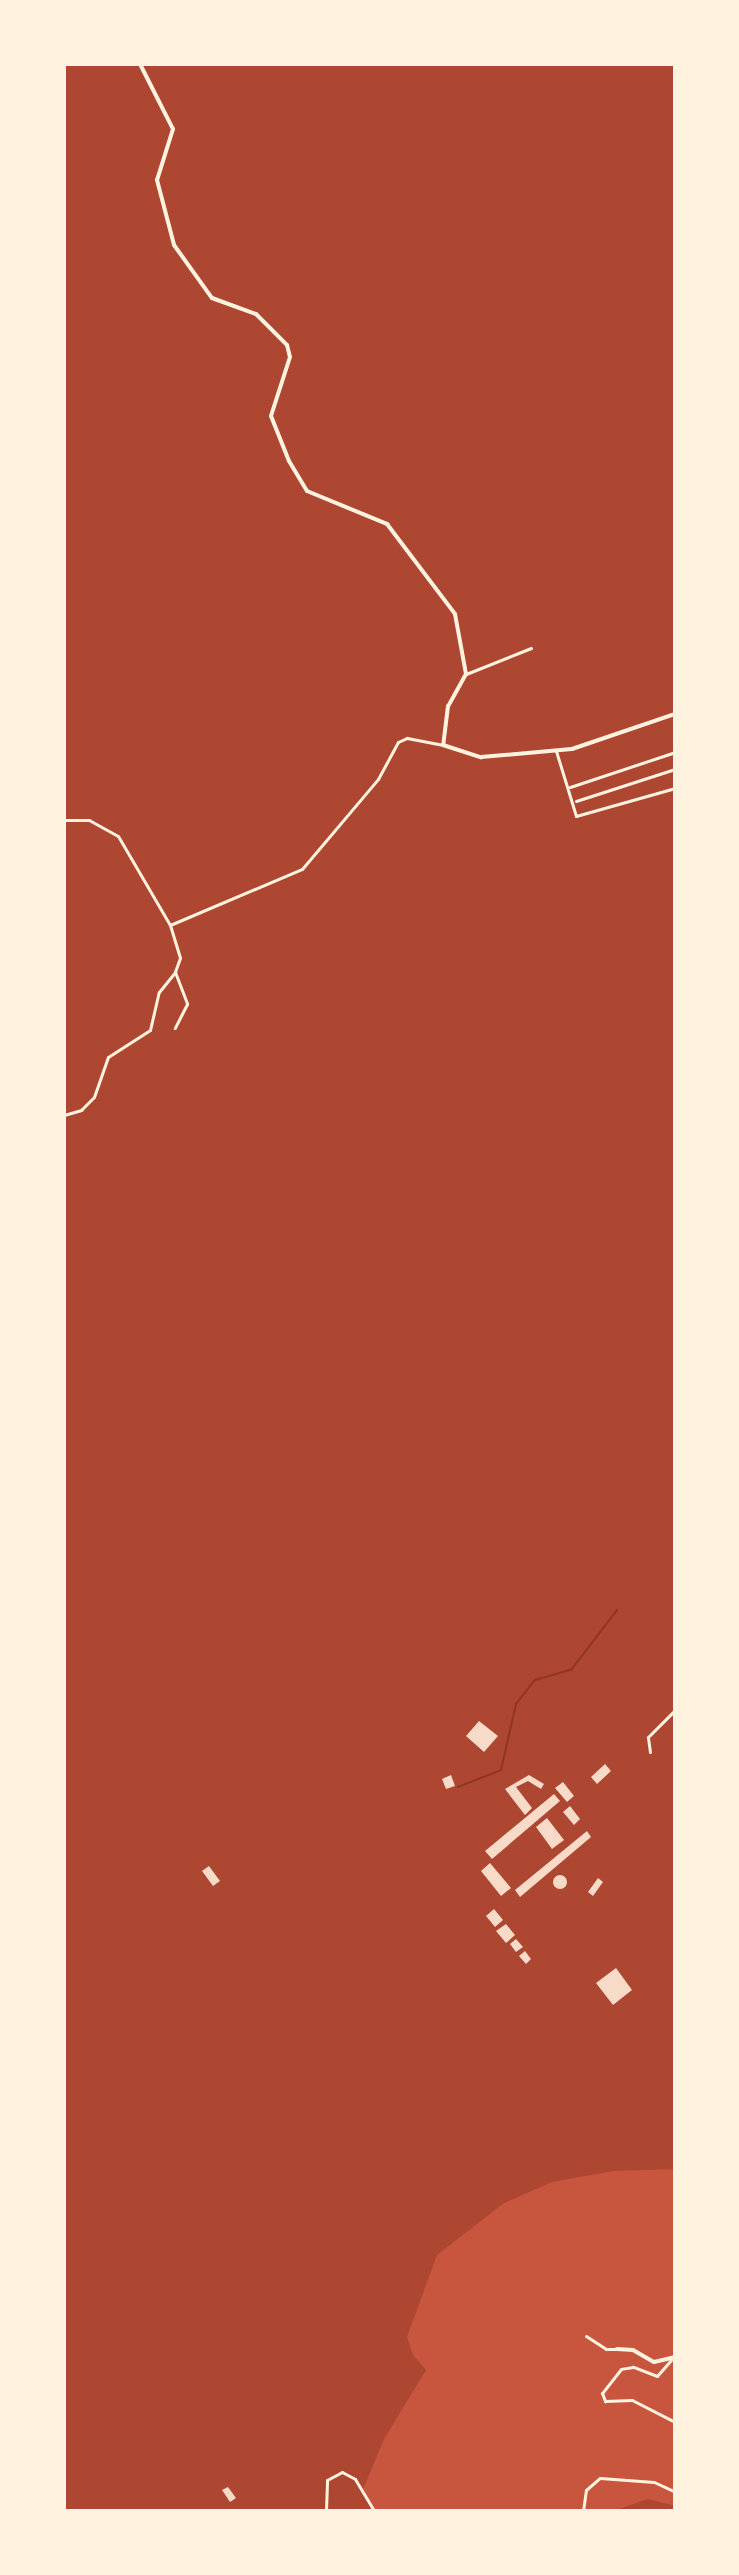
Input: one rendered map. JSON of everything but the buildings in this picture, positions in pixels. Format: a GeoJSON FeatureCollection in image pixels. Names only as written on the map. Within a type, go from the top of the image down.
{"type":"FeatureCollection","features":[{"type":"Feature","properties":{"kind":"street"},"geometry":{"type":"LineString","coordinates":[[140,64],[173,129],[157,180],[174,245],[212,298],[256,314],[287,345],[290,357],[271,416],[289,461],[307,491],[338,508],[372,516],[397,536],[455,614],[466,674]]}},
{"type":"Feature","properties":{"kind":"street"},"geometry":{"type":"LineString","coordinates":[[443,745],[448,706],[466,674],[531,648]]}},
{"type":"Feature","properties":{"kind":"street"},"geometry":{"type":"LineString","coordinates":[[170,925],[302,869],[378,779],[398,742],[407,738],[481,757],[556,750],[675,714]]}},
{"type":"Feature","properties":{"kind":"street"},"geometry":{"type":"LineString","coordinates":[[556,750],[575,801],[576,816],[675,788]]}},
{"type":"Feature","properties":{"kind":"street"},"geometry":{"type":"LineString","coordinates":[[570,787],[675,752]]}},
{"type":"Feature","properties":{"kind":"street"},"geometry":{"type":"LineString","coordinates":[[575,801],[675,769]]}},
{"type":"Feature","properties":{"kind":"street"},"geometry":{"type":"LineString","coordinates":[[64,820],[89,820],[118,836],[170,925],[180,958],[175,972],[159,992],[150,1030],[113,1052],[94,1097],[81,1110],[64,1115]]}},
{"type":"Feature","properties":{"kind":"street"},"geometry":{"type":"LineString","coordinates":[[175,972],[187,1004],[175,1028]]}},
{"type":"Feature","properties":{"kind":"street"},"geometry":{"type":"LineString","coordinates":[[650,1752],[648,1737],[675,1710]]}},
{"type":"Feature","properties":{"kind":"street"},"geometry":{"type":"LineString","coordinates":[[586,2336],[606,2349],[633,2350],[654,2362],[673,2359]]}},
{"type":"Feature","properties":{"kind":"street"},"geometry":{"type":"LineString","coordinates":[[673,2359],[657,2376],[633,2367],[621,2369],[602,2393],[605,2401],[632,2400],[675,2422]]}},
{"type":"Feature","properties":{"kind":"street"},"geometry":{"type":"LineString","coordinates":[[326,2511],[327,2480],[342,2472],[355,2479],[374,2511]]}},
{"type":"Feature","properties":{"kind":"street"},"geometry":{"type":"LineString","coordinates":[[583,2511],[586,2490],[600,2478],[654,2482],[675,2492]]}},
{"type":"Feature","properties":{"kind":"shaded area"},"geometry":{"type":"Polygon","coordinates":[[[64,64],[675,64],[675,2169],[613,2171],[552,2182],[504,2203],[437,2255],[407,2337],[413,2355],[426,2370],[384,2439],[362,2492],[375,2511],[64,2511],[64,64]]]}},
{"type":"Feature","properties":{"kind":"shaded area"},"geometry":{"type":"Polygon","coordinates":[[[648,2499],[675,2506],[675,2511],[613,2511],[648,2499]]]}},
{"type":"Feature","properties":{"kind":"waterway"},"geometry":{"type":"LineString","coordinates":[[458,1787],[501,1770],[516,1704],[535,1680],[571,1670],[617,1610]]}}]}
